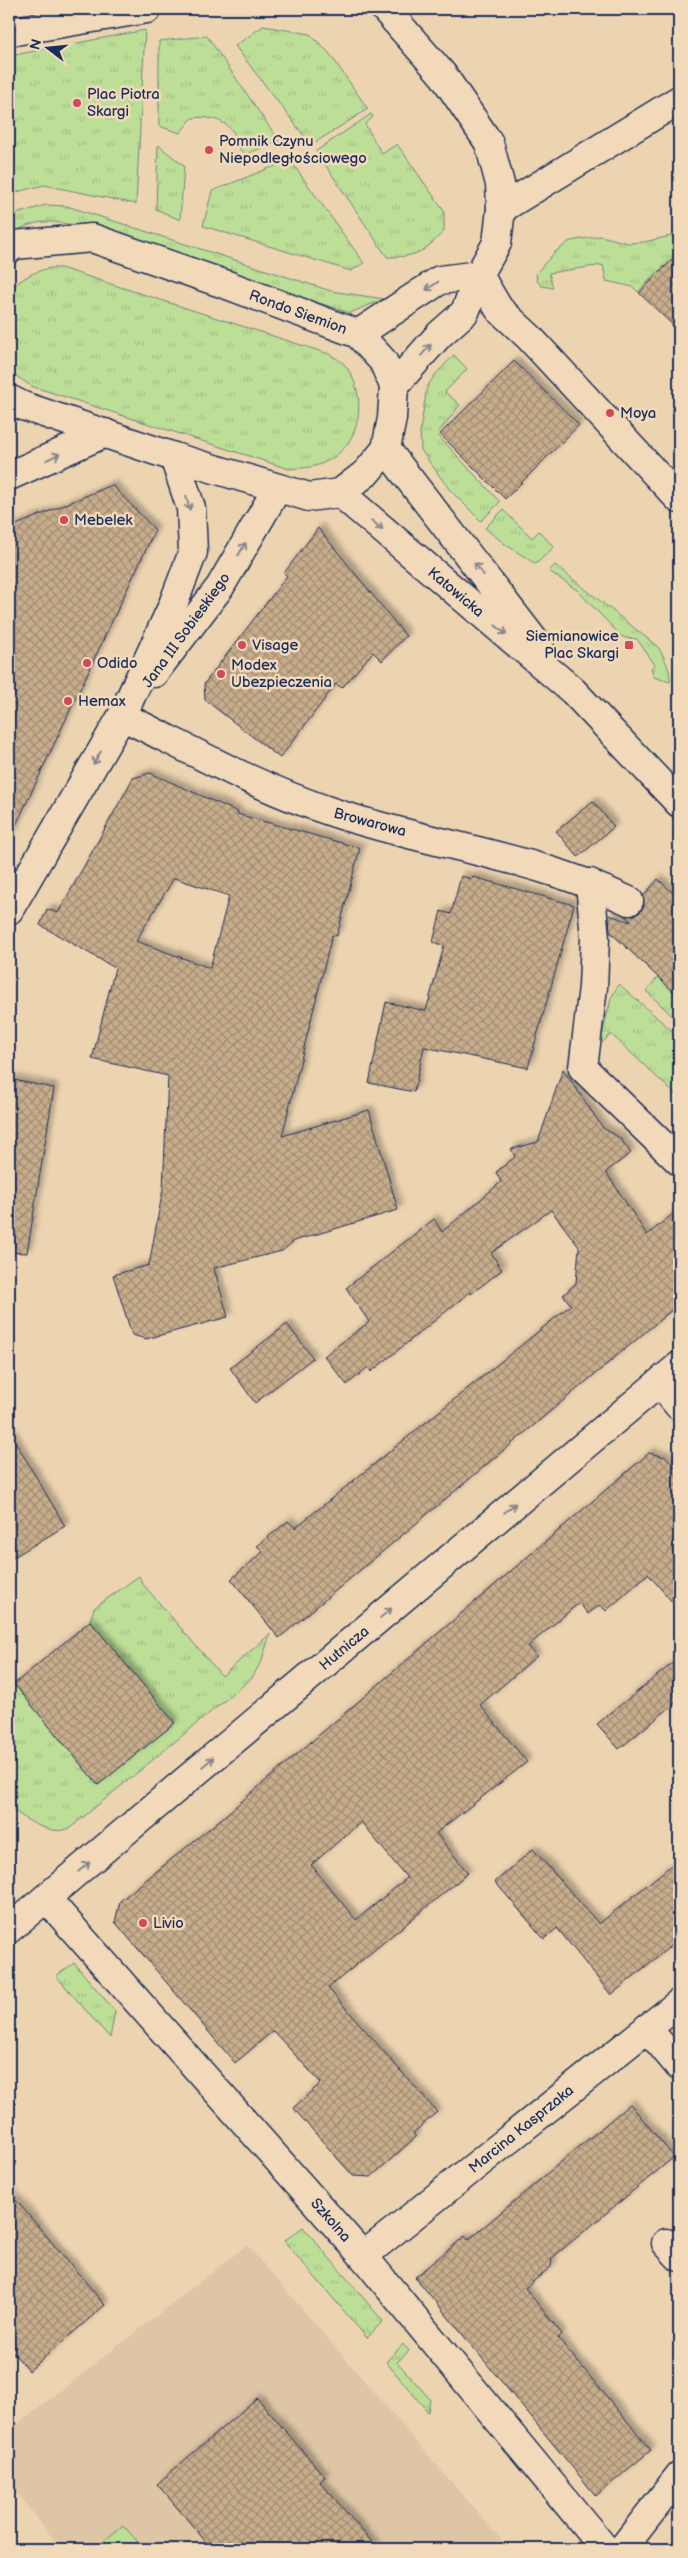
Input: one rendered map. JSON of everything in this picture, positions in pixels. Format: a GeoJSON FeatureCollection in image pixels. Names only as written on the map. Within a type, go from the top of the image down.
{"type":"FeatureCollection","features":[{"type":"Feature","properties":{"kind":"street"},"geometry":{"type":"LineString","coordinates":[[9,32],[147,9]]}},
{"type":"Feature","properties":{"kind":"street"},"geometry":{"type":"LineString","coordinates":[[385,9],[443,75],[489,143],[500,184],[501,209],[497,243],[479,275],[465,312],[439,335],[394,386]]}},
{"type":"Feature","properties":{"kind":"street"},"geometry":{"type":"LineString","coordinates":[[501,209],[679,100]]}},
{"type":"Feature","properties":{"kind":"street","name":"Rondo Siemion"},"geometry":{"type":"LineString","coordinates":[[9,249],[14,245],[92,238],[358,334],[383,361],[394,386],[392,418],[386,449],[366,473],[340,493]]}},
{"type":"Feature","properties":{"kind":"street"},"geometry":{"type":"LineString","coordinates":[[358,334],[440,280],[479,275]]}},
{"type":"Feature","properties":{"kind":"street"},"geometry":{"type":"LineString","coordinates":[[479,275],[499,309],[529,337],[679,499]]}},
{"type":"Feature","properties":{"kind":"street"},"geometry":{"type":"LineString","coordinates":[[9,399],[23,406],[174,457],[277,489],[309,497],[340,493]]}},
{"type":"Feature","properties":{"kind":"street"},"geometry":{"type":"LineString","coordinates":[[9,476],[105,433]]}},
{"type":"Feature","properties":{"kind":"street","name":"Katowicka"},"geometry":{"type":"LineString","coordinates":[[386,449],[573,691],[679,803]]}},
{"type":"Feature","properties":{"kind":"street","name":"Jana III Sobieskiego"},"geometry":{"type":"LineString","coordinates":[[9,910],[122,716],[172,607],[193,552],[190,508],[174,457]]}},
{"type":"Feature","properties":{"kind":"street","name":"Jana III Sobieskiego"},"geometry":{"type":"LineString","coordinates":[[122,716],[220,587],[277,489]]}},
{"type":"Feature","properties":{"kind":"street","name":"Katowicka"},"geometry":{"type":"LineString","coordinates":[[340,493],[573,691]]}},
{"type":"Feature","properties":{"kind":"street","name":"Browarowa"},"geometry":{"type":"LineString","coordinates":[[122,716],[250,779],[332,812],[532,864],[590,883],[629,901]]}},
{"type":"Feature","properties":{"kind":"street"},"geometry":{"type":"LineString","coordinates":[[590,883],[595,938],[594,988],[583,1068],[679,1162]]}},
{"type":"Feature","properties":{"kind":"street"},"geometry":{"type":"LineString","coordinates":[[669,1375],[679,1406]]}},
{"type":"Feature","properties":{"kind":"street","name":"Hutnicza"},"geometry":{"type":"LineString","coordinates":[[9,1929],[669,1375]]}},
{"type":"Feature","properties":{"kind":"street","name":"Szkolna"},"geometry":{"type":"LineString","coordinates":[[46,1898],[363,2256],[606,2549]]}},
{"type":"Feature","properties":{"kind":"street","name":"Marcina Kasprzaka"},"geometry":{"type":"LineString","coordinates":[[363,2256],[679,2003]]}},
{"type":"Feature","properties":{"kind":"street"},"geometry":{"type":"LineString","coordinates":[[647,2028],[679,2066]]}},
{"type":"Feature","properties":{"kind":"street"},"geometry":{"type":"LineString","coordinates":[[622,2549],[679,2476]]}},
{"type":"Feature","properties":{"kind":"shaded area"},"geometry":{"type":"Polygon","coordinates":[[[247,2245],[509,2549],[61,2549],[9,2483],[9,2431],[247,2245]]]}},
{"type":"Feature","properties":{"kind":"green space"},"geometry":{"type":"Polygon","coordinates":[[[263,26],[310,34],[329,53],[368,109],[311,145],[235,46],[263,26]]]}},
{"type":"Feature","properties":{"kind":"green space"},"geometry":{"type":"Polygon","coordinates":[[[145,30],[136,204],[44,185],[9,194],[9,56],[145,30]]]}},
{"type":"Feature","properties":{"kind":"green space"},"geometry":{"type":"Polygon","coordinates":[[[207,36],[279,141],[246,154],[240,150],[238,141],[229,128],[217,120],[201,117],[192,118],[180,133],[159,126],[159,41],[207,36]]]}},
{"type":"Feature","properties":{"kind":"green space"},"geometry":{"type":"Polygon","coordinates":[[[371,114],[373,117],[365,124],[382,154],[397,144],[444,211],[444,231],[431,244],[419,252],[406,256],[387,257],[316,151],[371,114]]]}},
{"type":"Feature","properties":{"kind":"green space"},"geometry":{"type":"Polygon","coordinates":[[[158,145],[184,166],[180,220],[156,209],[158,145]]]}},
{"type":"Feature","properties":{"kind":"green space"},"geometry":{"type":"Polygon","coordinates":[[[290,160],[364,263],[351,271],[203,226],[212,191],[290,160]]]}},
{"type":"Feature","properties":{"kind":"green space"},"geometry":{"type":"Polygon","coordinates":[[[46,205],[67,206],[331,291],[384,299],[350,313],[84,227],[63,223],[45,222],[28,225],[9,235],[9,216],[46,205]]]}},
{"type":"Feature","properties":{"kind":"green space"},"geometry":{"type":"Polygon","coordinates":[[[679,231],[679,280],[664,266],[638,292],[633,287],[606,281],[603,265],[549,273],[553,288],[542,286],[537,281],[536,273],[555,252],[570,241],[601,236],[628,243],[644,242],[675,235],[679,231]]]}},
{"type":"Feature","properties":{"kind":"green space"},"geometry":{"type":"Polygon","coordinates":[[[50,268],[61,268],[329,354],[345,365],[353,377],[359,405],[358,420],[353,433],[346,445],[336,455],[323,463],[311,467],[289,469],[31,386],[9,371],[9,291],[28,276],[50,268]]]}},
{"type":"Feature","properties":{"kind":"green space"},"geometry":{"type":"Polygon","coordinates":[[[454,355],[467,369],[445,392],[460,405],[437,434],[500,502],[481,521],[449,489],[421,450],[420,431],[427,387],[435,375],[454,355]]]}},
{"type":"Feature","properties":{"kind":"green space"},"geometry":{"type":"Polygon","coordinates":[[[503,510],[532,538],[539,531],[554,547],[536,564],[506,545],[485,528],[503,510]]]}},
{"type":"Feature","properties":{"kind":"green space"},"geometry":{"type":"Polygon","coordinates":[[[555,565],[658,647],[665,659],[670,682],[654,677],[651,668],[655,665],[637,639],[625,638],[620,635],[578,591],[549,571],[555,565]]]}},
{"type":"Feature","properties":{"kind":"green space"},"geometry":{"type":"Polygon","coordinates":[[[658,977],[679,997],[679,1022],[646,991],[658,977]]]}},
{"type":"Feature","properties":{"kind":"green space"},"geometry":{"type":"Polygon","coordinates":[[[619,984],[679,1037],[679,1098],[611,1034],[600,1045],[611,998],[619,984]]]}},
{"type":"Feature","properties":{"kind":"green space"},"geometry":{"type":"Polygon","coordinates":[[[139,1576],[142,1583],[222,1676],[270,1634],[262,1660],[252,1678],[70,1828],[54,1830],[38,1825],[29,1821],[9,1806],[9,1688],[14,1684],[98,1785],[175,1723],[90,1621],[94,1608],[139,1576]]]}},
{"type":"Feature","properties":{"kind":"green space"},"geometry":{"type":"Polygon","coordinates":[[[74,1963],[115,2011],[110,2038],[56,1976],[74,1963]]]}},
{"type":"Feature","properties":{"kind":"green space"},"geometry":{"type":"Polygon","coordinates":[[[303,2227],[383,2321],[367,2338],[284,2241],[303,2227]]]}},
{"type":"Feature","properties":{"kind":"green space"},"geometry":{"type":"Polygon","coordinates":[[[403,2344],[409,2351],[397,2362],[430,2399],[428,2412],[386,2362],[403,2344]]]}},
{"type":"Feature","properties":{"kind":"green space"},"geometry":{"type":"Polygon","coordinates":[[[123,2525],[144,2549],[95,2549],[123,2525]]]}},
{"type":"Feature","properties":{"kind":"building"},"geometry":{"type":"Polygon","coordinates":[[[679,253],[679,331],[639,293],[679,253]]]}},
{"type":"Feature","properties":{"kind":"building"},"geometry":{"type":"Polygon","coordinates":[[[514,361],[579,425],[505,499],[440,434],[514,361]]]}},
{"type":"Feature","properties":{"kind":"building"},"geometry":{"type":"Polygon","coordinates":[[[112,485],[155,530],[9,840],[9,528],[112,485]]]}},
{"type":"Feature","properties":{"kind":"building"},"geometry":{"type":"Polygon","coordinates":[[[318,528],[406,636],[382,661],[373,652],[342,688],[336,684],[280,758],[205,700],[204,684],[287,576],[284,573],[318,528]]]}},
{"type":"Feature","properties":{"kind":"building"},"geometry":{"type":"Polygon","coordinates":[[[150,773],[238,812],[237,814],[360,848],[337,936],[332,935],[282,1136],[369,1110],[398,1210],[294,1241],[282,1251],[214,1268],[228,1317],[146,1339],[132,1335],[113,1275],[149,1265],[163,1189],[168,1076],[92,1059],[115,968],[40,925],[47,909],[58,913],[133,778],[150,773]],[[174,878],[136,941],[210,968],[229,896],[174,878]]]}},
{"type":"Feature","properties":{"kind":"building"},"geometry":{"type":"Polygon","coordinates":[[[593,801],[614,827],[578,857],[556,831],[593,801]]]}},
{"type":"Feature","properties":{"kind":"building"},"geometry":{"type":"Polygon","coordinates":[[[461,876],[472,879],[473,877],[574,905],[528,1068],[424,1047],[414,1092],[369,1083],[386,1002],[426,1011],[444,946],[433,942],[441,911],[451,914],[461,876]]]}},
{"type":"Feature","properties":{"kind":"building"},"geometry":{"type":"Polygon","coordinates":[[[658,879],[679,899],[679,997],[610,932],[609,915],[631,922],[626,916],[639,913],[644,907],[643,896],[658,879]]]}},
{"type":"Feature","properties":{"kind":"building"},"geometry":{"type":"Polygon","coordinates":[[[563,1069],[603,1128],[620,1138],[631,1153],[606,1172],[647,1235],[679,1209],[679,1304],[279,1638],[231,1579],[263,1552],[257,1546],[288,1521],[295,1528],[571,1305],[563,1295],[576,1283],[579,1247],[551,1210],[491,1253],[502,1270],[471,1294],[470,1292],[371,1372],[368,1367],[347,1385],[324,1356],[369,1322],[346,1288],[434,1219],[442,1232],[501,1182],[496,1172],[515,1157],[511,1149],[538,1142],[563,1069]]]}},
{"type":"Feature","properties":{"kind":"building"},"geometry":{"type":"Polygon","coordinates":[[[9,1079],[54,1088],[27,1253],[9,1252],[9,1079]]]}},
{"type":"Feature","properties":{"kind":"building"},"geometry":{"type":"Polygon","coordinates":[[[287,1324],[313,1358],[255,1403],[230,1368],[287,1324]]]}},
{"type":"Feature","properties":{"kind":"building"},"geometry":{"type":"Polygon","coordinates":[[[9,1431],[65,1526],[9,1560],[9,1431]]]}},
{"type":"Feature","properties":{"kind":"building"},"geometry":{"type":"Polygon","coordinates":[[[649,1453],[666,1457],[679,1472],[679,1610],[648,1574],[606,1611],[600,1605],[588,1614],[579,1603],[528,1646],[537,1656],[480,1705],[527,1762],[436,1833],[468,1873],[328,1988],[437,2112],[413,2133],[416,2137],[371,2177],[353,2176],[293,2108],[321,2083],[273,2031],[235,2063],[115,1922],[120,1901],[221,1819],[649,1453]],[[361,1822],[311,1865],[356,1920],[407,1878],[361,1822]]]}},
{"type":"Feature","properties":{"kind":"building"},"geometry":{"type":"Polygon","coordinates":[[[90,1621],[175,1723],[98,1785],[14,1684],[90,1621]]]}},
{"type":"Feature","properties":{"kind":"building"},"geometry":{"type":"Polygon","coordinates":[[[679,1658],[679,1700],[619,1749],[597,1724],[679,1658]]]}},
{"type":"Feature","properties":{"kind":"building"},"geometry":{"type":"Polygon","coordinates":[[[533,1849],[599,1924],[679,1859],[679,1939],[611,1995],[557,1928],[544,1939],[495,1882],[533,1849]]]}},
{"type":"Feature","properties":{"kind":"building"},"geometry":{"type":"Polygon","coordinates":[[[630,2104],[674,2157],[552,2258],[551,2267],[525,2288],[562,2334],[558,2338],[651,2450],[596,2496],[415,2277],[465,2236],[468,2240],[630,2104]]]}},
{"type":"Feature","properties":{"kind":"building"},"geometry":{"type":"Polygon","coordinates":[[[9,2192],[105,2305],[29,2371],[9,2348],[9,2192]]]}},
{"type":"Feature","properties":{"kind":"building"},"geometry":{"type":"Polygon","coordinates":[[[257,2398],[325,2477],[320,2482],[378,2549],[212,2549],[157,2484],[257,2398]]]}},
{"type":"Feature","properties":{"kind":"place","name":"Plac Piotra Skargi"},"geometry":{"type":"Point","coordinates":[77,103]}},
{"type":"Feature","properties":{"kind":"place","name":"Pomnik Czynu Niepodległościowego"},"geometry":{"type":"Point","coordinates":[209,150]}},
{"type":"Feature","properties":{"kind":"place","name":"Moya"},"geometry":{"type":"Point","coordinates":[610,413]}},
{"type":"Feature","properties":{"kind":"place","name":"Mebelek"},"geometry":{"type":"Point","coordinates":[64,520]}},
{"type":"Feature","properties":{"kind":"place","name":"Visage"},"geometry":{"type":"Point","coordinates":[242,645]}},
{"type":"Feature","properties":{"kind":"place","name":"Siemianowice Plac Skargi"},"geometry":{"type":"Point","coordinates":[629,645]}},
{"type":"Feature","properties":{"kind":"place","name":"Odido"},"geometry":{"type":"Point","coordinates":[87,663]}},
{"type":"Feature","properties":{"kind":"place","name":"Modex Ubezpieczenia"},"geometry":{"type":"Point","coordinates":[221,674]}},
{"type":"Feature","properties":{"kind":"place","name":"Hemax"},"geometry":{"type":"Point","coordinates":[68,701]}},
{"type":"Feature","properties":{"kind":"place","name":"Livio"},"geometry":{"type":"Point","coordinates":[143,1923]}}]}
